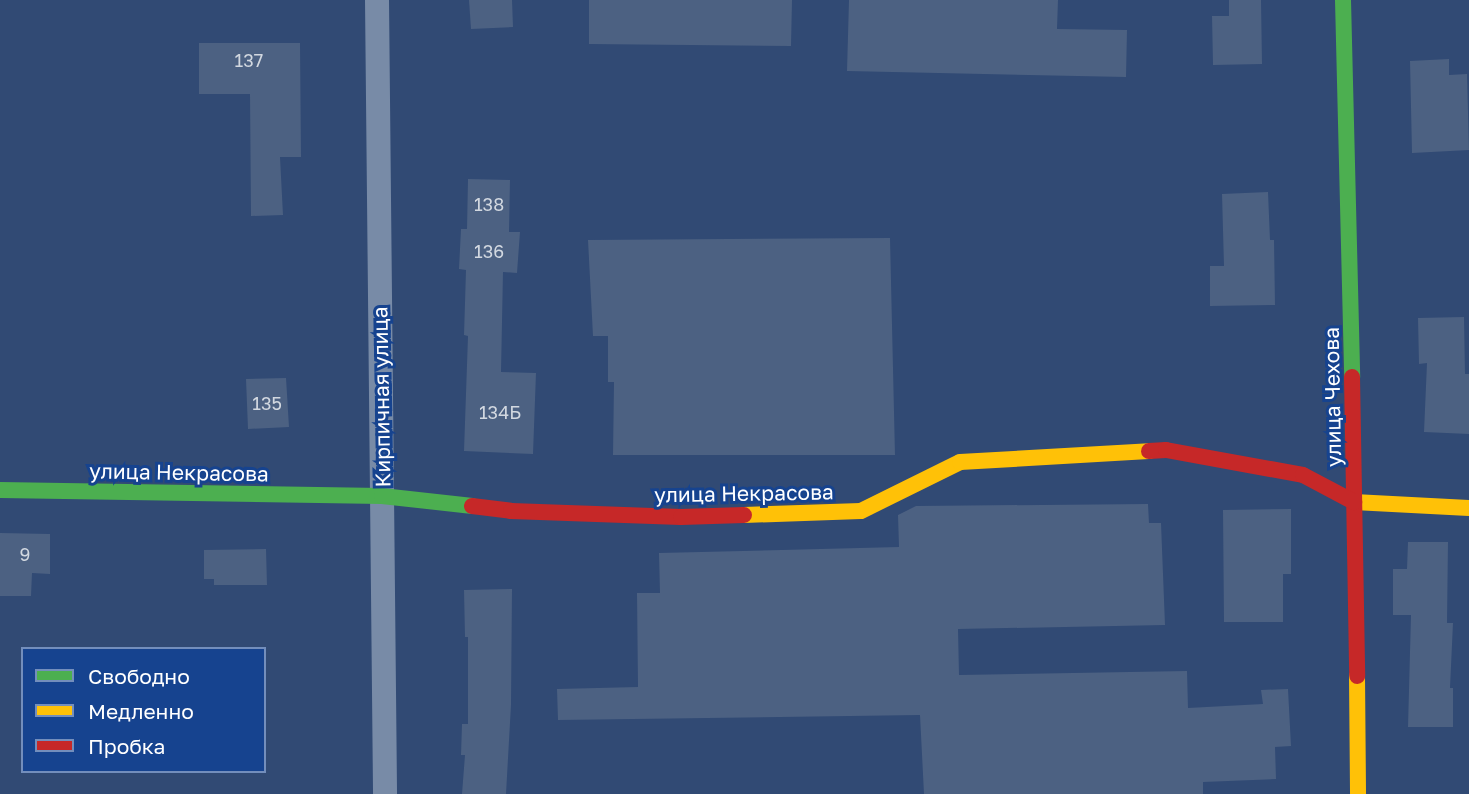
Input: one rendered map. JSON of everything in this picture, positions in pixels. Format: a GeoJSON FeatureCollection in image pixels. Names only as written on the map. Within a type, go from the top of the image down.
{"type":"FeatureCollection","features":[{"type":"Feature","properties":{"kind":"street","name":"Кирпичная улица"},"geometry":{"type":"LineString","coordinates":[[377,0],[385,794]]}},
{"type":"Feature","properties":{"kind":"street","name":"улица Чехова"},"geometry":{"type":"LineString","coordinates":[[1343,0],[1355,502],[1358,794]]}},
{"type":"Feature","properties":{"kind":"street","name":"улица Некрасова"},"geometry":{"type":"LineString","coordinates":[[0,490],[382,496],[511,511],[667,516],[860,511],[960,462],[1166,450],[1303,475],[1355,502],[1469,508]]}},
{"type":"Feature","properties":{"kind":"building"},"geometry":{"type":"Polygon","coordinates":[[[469,0],[512,0],[513,27],[471,29],[469,0]]]}},
{"type":"Feature","properties":{"kind":"building"},"geometry":{"type":"Polygon","coordinates":[[[589,0],[792,0],[791,46],[589,44],[589,0]]]}},
{"type":"Feature","properties":{"kind":"building"},"geometry":{"type":"Polygon","coordinates":[[[849,0],[1058,0],[1057,29],[1127,30],[1126,77],[847,71],[849,0]]]}},
{"type":"Feature","properties":{"kind":"building"},"geometry":{"type":"Polygon","coordinates":[[[1229,0],[1261,0],[1262,64],[1213,65],[1212,16],[1229,16],[1229,0]]]}},
{"type":"Feature","properties":{"kind":"building"},"geometry":{"type":"Polygon","coordinates":[[[199,43],[300,43],[301,157],[280,157],[283,215],[251,216],[250,94],[199,94],[199,43]]]}},
{"type":"Feature","properties":{"kind":"building"},"geometry":{"type":"Polygon","coordinates":[[[1449,59],[1449,75],[1467,74],[1469,150],[1412,153],[1410,61],[1449,59]]]}},
{"type":"Feature","properties":{"kind":"building"},"geometry":{"type":"Polygon","coordinates":[[[468,179],[510,180],[509,232],[520,232],[517,273],[503,272],[501,372],[536,373],[533,454],[464,451],[468,336],[464,335],[466,270],[459,269],[461,229],[467,229],[468,179]]]}},
{"type":"Feature","properties":{"kind":"building"},"geometry":{"type":"Polygon","coordinates":[[[1268,192],[1270,240],[1274,240],[1275,305],[1210,306],[1210,266],[1224,266],[1222,194],[1268,192]]]}},
{"type":"Feature","properties":{"kind":"building"},"geometry":{"type":"Polygon","coordinates":[[[890,238],[895,455],[613,455],[614,382],[608,382],[608,336],[593,336],[588,240],[890,238]]]}},
{"type":"Feature","properties":{"kind":"building"},"geometry":{"type":"Polygon","coordinates":[[[1464,317],[1465,374],[1469,374],[1469,434],[1424,432],[1427,363],[1419,364],[1418,318],[1464,317]]]}},
{"type":"Feature","properties":{"kind":"building"},"geometry":{"type":"Polygon","coordinates":[[[286,378],[289,427],[248,429],[246,379],[286,378]]]}},
{"type":"Feature","properties":{"kind":"building"},"geometry":{"type":"Polygon","coordinates":[[[1148,504],[1149,523],[1161,523],[1165,625],[958,629],[959,675],[1187,671],[1188,708],[1263,704],[1261,690],[1288,689],[1291,746],[1275,747],[1276,779],[1203,782],[1203,794],[924,794],[920,715],[558,720],[557,689],[638,687],[637,593],[660,593],[659,553],[899,547],[898,515],[916,506],[1148,504]]]}},
{"type":"Feature","properties":{"kind":"building"},"geometry":{"type":"Polygon","coordinates":[[[1291,509],[1291,574],[1283,574],[1283,622],[1224,622],[1223,510],[1291,509]]]}},
{"type":"Feature","properties":{"kind":"building"},"geometry":{"type":"Polygon","coordinates":[[[0,533],[50,534],[50,574],[32,573],[31,596],[0,596],[0,533]]]}},
{"type":"Feature","properties":{"kind":"building"},"geometry":{"type":"Polygon","coordinates":[[[1408,542],[1448,542],[1447,623],[1453,623],[1450,688],[1453,688],[1453,727],[1408,727],[1411,615],[1393,615],[1393,569],[1407,569],[1408,542]]]}},
{"type":"Feature","properties":{"kind":"building"},"geometry":{"type":"Polygon","coordinates":[[[266,549],[267,585],[214,585],[214,579],[204,579],[204,550],[266,549]]]}},
{"type":"Feature","properties":{"kind":"building"},"geometry":{"type":"Polygon","coordinates":[[[512,589],[511,705],[506,794],[462,794],[465,755],[461,755],[462,724],[468,724],[468,637],[465,637],[464,590],[512,589]]]}},
{"type":"Feature","properties":{"kind":"traffic: fast"},"geometry":{"type":"LineString","coordinates":[[1343,0],[1352,377]]}},
{"type":"Feature","properties":{"kind":"traffic: fast"},"geometry":{"type":"LineString","coordinates":[[0,490],[382,496],[472,506]]}},
{"type":"Feature","properties":{"kind":"traffic: slow"},"geometry":{"type":"LineString","coordinates":[[744,515],[861,511],[960,462],[1149,451]]}},
{"type":"Feature","properties":{"kind":"traffic: slow"},"geometry":{"type":"LineString","coordinates":[[1354,502],[1469,508]]}},
{"type":"Feature","properties":{"kind":"traffic: slow"},"geometry":{"type":"LineString","coordinates":[[1357,676],[1358,794]]}},
{"type":"Feature","properties":{"kind":"traffic: jam"},"geometry":{"type":"LineString","coordinates":[[1352,377],[1357,676]]}},
{"type":"Feature","properties":{"kind":"traffic: jam"},"geometry":{"type":"LineString","coordinates":[[1149,451],[1166,450],[1303,475],[1354,502]]}},
{"type":"Feature","properties":{"kind":"traffic: jam"},"geometry":{"type":"LineString","coordinates":[[472,506],[511,511],[681,517],[744,515]]}}]}
